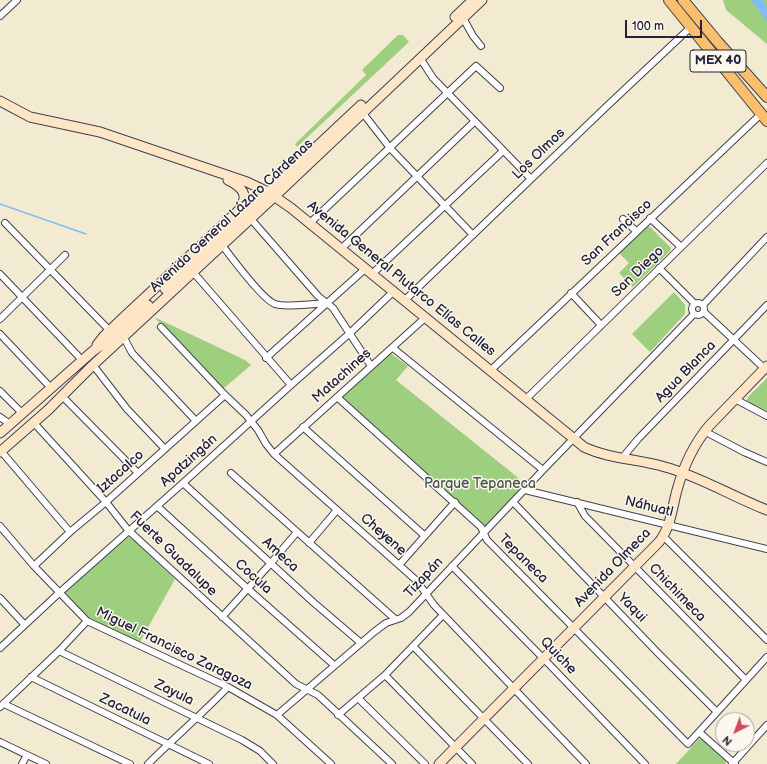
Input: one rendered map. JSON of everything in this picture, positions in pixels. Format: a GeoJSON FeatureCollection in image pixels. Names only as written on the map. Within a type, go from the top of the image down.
{"type":"FeatureCollection","features":[{"type":"Feature","properties":{"kind":"main road","name":"MEX 40"},"geometry":{"type":"LineString","coordinates":[[669,0],[764,117]]}},
{"type":"Feature","properties":{"kind":"main road","name":"MEX 40"},"geometry":{"type":"LineString","coordinates":[[684,0],[717,41],[767,97]]}},
{"type":"Feature","properties":{"kind":"main road"},"geometry":{"type":"LineString","coordinates":[[690,27],[717,41]]}},
{"type":"Feature","properties":{"kind":"street"},"geometry":{"type":"LineString","coordinates":[[2,12],[17,0]]}},
{"type":"Feature","properties":{"kind":"street","name":"Avenida General Lázaro Cárdenas"},"geometry":{"type":"LineString","coordinates":[[116,334],[193,272],[220,242],[463,18],[477,2]]}},
{"type":"Feature","properties":{"kind":"street","name":"Avenida General Lázaro Cárdenas"},"geometry":{"type":"LineString","coordinates":[[0,452],[48,410],[93,365],[116,334],[182,273],[250,218],[323,140],[477,2]]}},
{"type":"Feature","properties":{"kind":"street"},"geometry":{"type":"LineString","coordinates":[[463,18],[473,36],[481,46]]}},
{"type":"Feature","properties":{"kind":"street","name":"Los Olmos"},"geometry":{"type":"LineString","coordinates":[[405,300],[690,27]]}},
{"type":"Feature","properties":{"kind":"street"},"geometry":{"type":"LineString","coordinates":[[420,58],[433,78],[530,179]]}},
{"type":"Feature","properties":{"kind":"street"},"geometry":{"type":"LineString","coordinates":[[310,223],[476,66],[500,88]]}},
{"type":"Feature","properties":{"kind":"street","name":"Avenida General Plutarco Elías Calles"},"geometry":{"type":"LineString","coordinates":[[0,101],[30,117],[100,132],[255,185],[271,194],[310,223],[574,439],[590,449],[666,467],[683,473],[767,510]]}},
{"type":"Feature","properties":{"kind":"street"},"geometry":{"type":"LineString","coordinates":[[362,112],[390,148],[474,235]]}},
{"type":"Feature","properties":{"kind":"street","name":"San Francisco"},"geometry":{"type":"LineString","coordinates":[[491,370],[650,218],[764,117]]}},
{"type":"Feature","properties":{"kind":"street"},"geometry":{"type":"LineString","coordinates":[[341,249],[474,122]]}},
{"type":"Feature","properties":{"kind":"street"},"geometry":{"type":"LineString","coordinates":[[255,185],[271,181],[299,157],[323,140]]}},
{"type":"Feature","properties":{"kind":"street"},"geometry":{"type":"LineString","coordinates":[[266,358],[327,303],[369,272],[446,206],[502,151]]}},
{"type":"Feature","properties":{"kind":"street","name":"San Diego"},"geometry":{"type":"LineString","coordinates":[[526,399],[767,163]]}},
{"type":"Feature","properties":{"kind":"street"},"geometry":{"type":"LineString","coordinates":[[0,433],[69,371],[116,334],[172,273],[239,210],[244,201],[243,191],[235,184],[202,167]]}},
{"type":"Feature","properties":{"kind":"street"},"geometry":{"type":"LineString","coordinates":[[250,218],[318,296],[337,313],[371,366]]}},
{"type":"Feature","properties":{"kind":"street"},"geometry":{"type":"LineString","coordinates":[[650,218],[681,247]]}},
{"type":"Feature","properties":{"kind":"street"},"geometry":{"type":"LineString","coordinates":[[623,219],[636,231]]}},
{"type":"Feature","properties":{"kind":"street"},"geometry":{"type":"LineString","coordinates":[[5,223],[116,334],[196,421]]}},
{"type":"Feature","properties":{"kind":"street"},"geometry":{"type":"LineString","coordinates":[[703,305],[767,237]]}},
{"type":"Feature","properties":{"kind":"street"},"geometry":{"type":"LineString","coordinates":[[206,240],[220,242],[264,296],[274,304],[286,305],[327,303]]}},
{"type":"Feature","properties":{"kind":"street"},"geometry":{"type":"LineString","coordinates":[[0,319],[65,255]]}},
{"type":"Feature","properties":{"kind":"street"},"geometry":{"type":"LineString","coordinates":[[659,268],[695,304],[699,303],[703,305]]}},
{"type":"Feature","properties":{"kind":"street"},"geometry":{"type":"LineString","coordinates":[[193,272],[291,385]]}},
{"type":"Feature","properties":{"kind":"street"},"geometry":{"type":"LineString","coordinates":[[172,273],[182,273]]}},
{"type":"Feature","properties":{"kind":"street"},"geometry":{"type":"LineString","coordinates":[[0,274],[82,360]]}},
{"type":"Feature","properties":{"kind":"street","name":"Apatzingán"},"geometry":{"type":"LineString","coordinates":[[0,648],[24,624],[128,530],[157,506],[350,334],[394,291]]}},
{"type":"Feature","properties":{"kind":"street"},"geometry":{"type":"LineString","coordinates":[[571,293],[601,325]]}},
{"type":"Feature","properties":{"kind":"street"},"geometry":{"type":"LineString","coordinates":[[695,304],[692,310],[694,314],[698,315],[704,312]]}},
{"type":"Feature","properties":{"kind":"street"},"geometry":{"type":"LineString","coordinates":[[703,305],[704,312],[766,367]]}},
{"type":"Feature","properties":{"kind":"street","name":"Agua Blanca"},"geometry":{"type":"LineString","coordinates":[[623,458],[638,438],[767,305]]}},
{"type":"Feature","properties":{"kind":"street","name":"Tizapán"},"geometry":{"type":"LineString","coordinates":[[277,715],[382,625],[406,615],[543,470],[694,314]]}},
{"type":"Feature","properties":{"kind":"street","name":"Matachines"},"geometry":{"type":"LineString","coordinates":[[274,454],[426,317]]}},
{"type":"Feature","properties":{"kind":"street","name":"Cheyene"},"geometry":{"type":"LineString","coordinates":[[161,327],[225,395],[246,415],[274,454],[417,581],[443,615],[586,764]]}},
{"type":"Feature","properties":{"kind":"street"},"geometry":{"type":"LineString","coordinates":[[0,334],[51,388]]}},
{"type":"Feature","properties":{"kind":"street"},"geometry":{"type":"LineString","coordinates":[[393,348],[543,470]]}},
{"type":"Feature","properties":{"kind":"street"},"geometry":{"type":"LineString","coordinates":[[93,365],[127,409],[165,449]]}},
{"type":"Feature","properties":{"kind":"street","name":"Avenida Olmeca"},"geometry":{"type":"LineString","coordinates":[[439,764],[664,537],[683,473],[704,431],[766,367]]}},
{"type":"Feature","properties":{"kind":"street"},"geometry":{"type":"LineString","coordinates":[[69,371],[76,373],[79,377],[78,380]]}},
{"type":"Feature","properties":{"kind":"street"},"geometry":{"type":"LineString","coordinates":[[0,391],[22,414]]}},
{"type":"Feature","properties":{"kind":"street","name":"Iztacalco"},"geometry":{"type":"LineString","coordinates":[[34,566],[70,532],[106,502],[225,395]]}},
{"type":"Feature","properties":{"kind":"street"},"geometry":{"type":"LineString","coordinates":[[62,396],[138,473]]}},
{"type":"Feature","properties":{"kind":"street","name":"Tepaneca"},"geometry":{"type":"LineString","coordinates":[[337,397],[481,527],[487,540],[688,744],[699,732]]}},
{"type":"Feature","properties":{"kind":"street"},"geometry":{"type":"LineString","coordinates":[[38,400],[38,406],[41,410],[48,410]]}},
{"type":"Feature","properties":{"kind":"street"},"geometry":{"type":"LineString","coordinates":[[735,400],[767,416]]}},
{"type":"Feature","properties":{"kind":"street"},"geometry":{"type":"LineString","coordinates":[[0,417],[10,424]]}},
{"type":"Feature","properties":{"kind":"street","name":"Fuerte Guadalupe"},"geometry":{"type":"LineString","coordinates":[[34,423],[106,502],[128,530],[296,684],[318,695],[392,764]]}},
{"type":"Feature","properties":{"kind":"street"},"geometry":{"type":"LineString","coordinates":[[303,427],[425,536]]}},
{"type":"Feature","properties":{"kind":"street"},"geometry":{"type":"LineString","coordinates":[[704,431],[738,450],[767,462]]}},
{"type":"Feature","properties":{"kind":"street"},"geometry":{"type":"LineString","coordinates":[[0,452],[70,532]]}},
{"type":"Feature","properties":{"kind":"street"},"geometry":{"type":"LineString","coordinates":[[231,473],[395,620]]}},
{"type":"Feature","properties":{"kind":"street","name":"Ameca"},"geometry":{"type":"LineString","coordinates":[[183,483],[361,643]]}},
{"type":"Feature","properties":{"kind":"street","name":"Náhuatl"},"geometry":{"type":"LineString","coordinates":[[525,490],[767,549]]}},
{"type":"Feature","properties":{"kind":"street"},"geometry":{"type":"LineString","coordinates":[[399,565],[455,502]]}},
{"type":"Feature","properties":{"kind":"street","name":"Yaqui"},"geometry":{"type":"LineString","coordinates":[[513,502],[605,598],[718,712]]}},
{"type":"Feature","properties":{"kind":"street","name":"Chichimeca"},"geometry":{"type":"LineString","coordinates":[[577,502],[585,516],[746,680]]}},
{"type":"Feature","properties":{"kind":"street","name":"Cocula"},"geometry":{"type":"LineString","coordinates":[[157,506],[334,665]]}},
{"type":"Feature","properties":{"kind":"street"},"geometry":{"type":"LineString","coordinates":[[310,543],[337,510]]}},
{"type":"Feature","properties":{"kind":"street","name":"Miguel Francisco Zaragoza"},"geometry":{"type":"LineString","coordinates":[[0,526],[58,593],[88,621],[228,687],[277,715],[331,764]]}},
{"type":"Feature","properties":{"kind":"street"},"geometry":{"type":"LineString","coordinates":[[222,617],[297,532]]}},
{"type":"Feature","properties":{"kind":"street"},"geometry":{"type":"LineString","coordinates":[[664,537],[767,640]]}},
{"type":"Feature","properties":{"kind":"street","name":"Quiche"},"geometry":{"type":"LineString","coordinates":[[452,566],[645,764]]}},
{"type":"Feature","properties":{"kind":"street"},"geometry":{"type":"LineString","coordinates":[[0,598],[24,624]]}},
{"type":"Feature","properties":{"kind":"street"},"geometry":{"type":"LineString","coordinates":[[338,715],[359,699],[385,675],[443,615]]}},
{"type":"Feature","properties":{"kind":"street"},"geometry":{"type":"LineString","coordinates":[[88,621],[2,705],[130,764]]}},
{"type":"Feature","properties":{"kind":"street"},"geometry":{"type":"LineString","coordinates":[[413,646],[528,764]]}},
{"type":"Feature","properties":{"kind":"street","name":"Zayula"},"geometry":{"type":"LineString","coordinates":[[59,651],[251,745],[273,764]]}},
{"type":"Feature","properties":{"kind":"street"},"geometry":{"type":"LineString","coordinates":[[718,712],[767,657]]}},
{"type":"Feature","properties":{"kind":"street"},"geometry":{"type":"LineString","coordinates":[[385,675],[472,764]]}},
{"type":"Feature","properties":{"kind":"street","name":"Zacatula"},"geometry":{"type":"LineString","coordinates":[[31,677],[209,764]]}},
{"type":"Feature","properties":{"kind":"street"},"geometry":{"type":"LineString","coordinates":[[148,764],[167,744],[198,718],[228,687]]}},
{"type":"Feature","properties":{"kind":"street"},"geometry":{"type":"LineString","coordinates":[[359,699],[425,764]]}},
{"type":"Feature","properties":{"kind":"street"},"geometry":{"type":"LineString","coordinates":[[715,715],[699,732],[733,763],[767,725]]}},
{"type":"Feature","properties":{"kind":"street"},"geometry":{"type":"LineString","coordinates":[[0,742],[46,764]]}},
{"type":"Feature","properties":{"kind":"street"},"geometry":{"type":"LineString","coordinates":[[22,764],[27,755]]}},
{"type":"Feature","properties":{"kind":"green space"},"geometry":{"type":"Polygon","coordinates":[[[723,0],[767,0],[767,44],[726,10],[723,0]]]}},
{"type":"Feature","properties":{"kind":"green space"},"geometry":{"type":"Polygon","coordinates":[[[398,35],[403,35],[409,42],[297,147],[295,144],[366,75],[362,70],[398,35]]]}},
{"type":"Feature","properties":{"kind":"green space"},"geometry":{"type":"Polygon","coordinates":[[[647,226],[650,227],[671,248],[670,251],[633,287],[619,273],[629,263],[619,253],[647,226]]]}},
{"type":"Feature","properties":{"kind":"green space"},"geometry":{"type":"Polygon","coordinates":[[[674,292],[685,305],[685,314],[650,352],[632,334],[674,292]]]}},
{"type":"Feature","properties":{"kind":"green space"},"geometry":{"type":"Polygon","coordinates":[[[154,317],[245,360],[251,365],[223,389],[154,317]]]}},
{"type":"Feature","properties":{"kind":"green space","name":"Parque Tepaneca"},"geometry":{"type":"Polygon","coordinates":[[[390,353],[408,366],[396,380],[526,484],[487,527],[341,399],[390,353]]]}},
{"type":"Feature","properties":{"kind":"green space"},"geometry":{"type":"Polygon","coordinates":[[[767,378],[767,411],[746,402],[748,397],[767,378]]]}},
{"type":"Feature","properties":{"kind":"green space"},"geometry":{"type":"Polygon","coordinates":[[[130,537],[175,579],[140,642],[87,617],[64,593],[130,537]]]}},
{"type":"Feature","properties":{"kind":"green space"},"geometry":{"type":"Polygon","coordinates":[[[699,739],[702,739],[726,761],[726,764],[676,764],[699,739]]]}},
{"type":"Feature","properties":{"kind":"water"},"geometry":{"type":"Polygon","coordinates":[[[751,0],[763,0],[767,7],[767,22],[751,0]]]}},
{"type":"Feature","properties":{"kind":"waterway"},"geometry":{"type":"LineString","coordinates":[[0,204],[86,234]]}}]}
